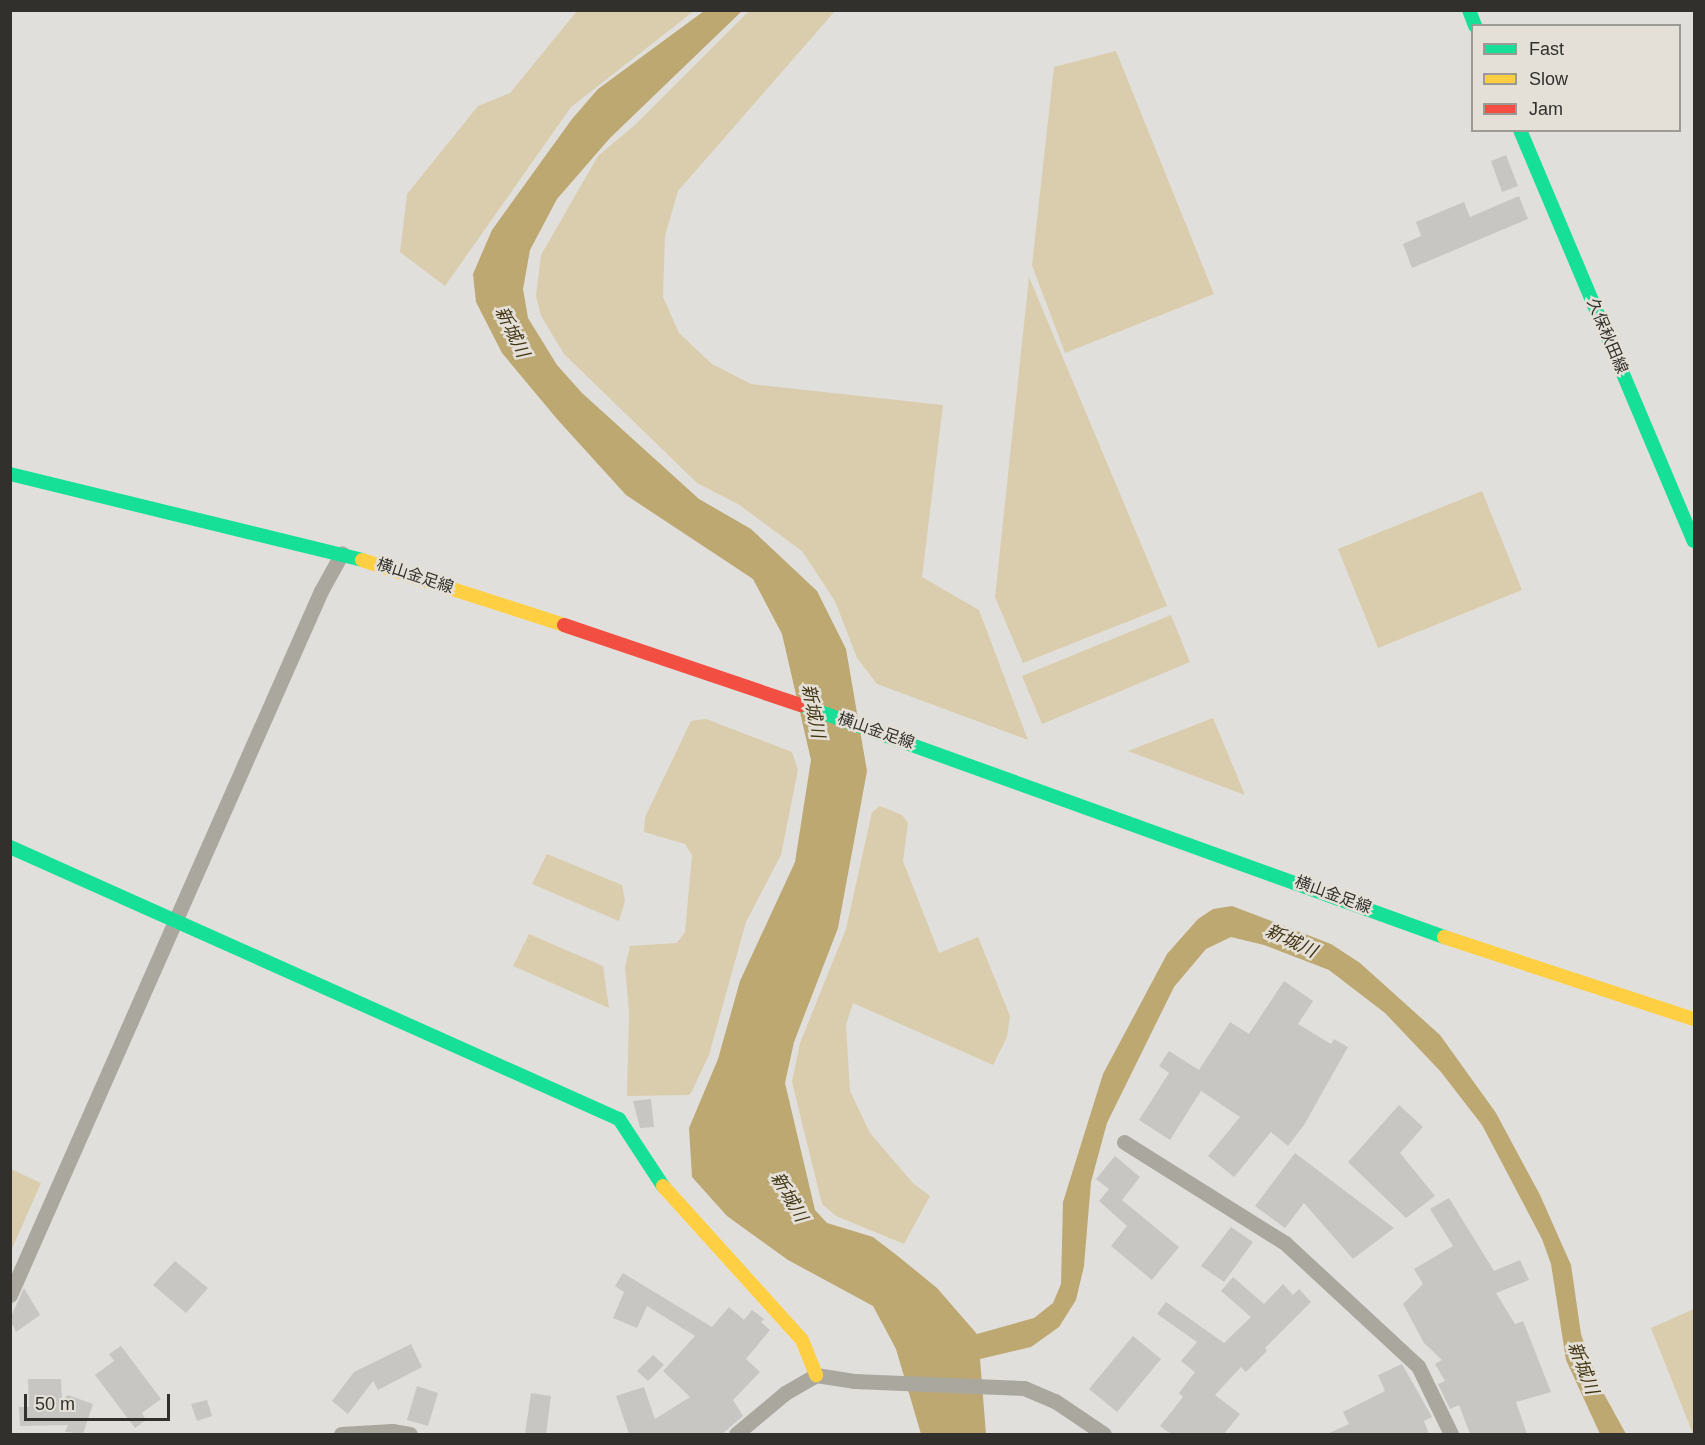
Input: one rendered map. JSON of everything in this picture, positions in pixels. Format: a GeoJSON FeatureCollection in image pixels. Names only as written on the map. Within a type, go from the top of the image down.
{"type":"FeatureCollection","features":[{"type":"Feature","properties":{"kind":"street","name":"久保秋田線"},"geometry":{"type":"LineString","coordinates":[[1521,132],[1695,541]]}},
{"type":"Feature","properties":{"kind":"street","name":"横山金足線"},"geometry":{"type":"LineString","coordinates":[[10,474],[342,553],[704,670],[1492,954],[1695,1019]]}},
{"type":"Feature","properties":{"kind":"street"},"geometry":{"type":"LineString","coordinates":[[10,1295],[321,591],[342,553]]}},
{"type":"Feature","properties":{"kind":"street"},"geometry":{"type":"LineString","coordinates":[[10,847],[619,1119],[656,1178],[802,1340],[816,1375]]}},
{"type":"Feature","properties":{"kind":"street"},"geometry":{"type":"LineString","coordinates":[[1124,1142],[1285,1243],[1418,1366],[1451,1434]]}},
{"type":"Feature","properties":{"kind":"street"},"geometry":{"type":"LineString","coordinates":[[736,1434],[785,1393],[816,1375],[854,1381],[1024,1388],[1055,1401],[1104,1434]]}},
{"type":"Feature","properties":{"kind":"street"},"geometry":{"type":"LineString","coordinates":[[340,1434],[392,1431],[410,1434]]}},
{"type":"Feature","properties":{"kind":"shaded area"},"geometry":{"type":"Polygon","coordinates":[[[577,11],[694,11],[571,107],[445,286],[400,252],[407,194],[478,106],[510,93],[577,11]]]}},
{"type":"Feature","properties":{"kind":"shaded area"},"geometry":{"type":"Polygon","coordinates":[[[749,11],[835,11],[678,191],[665,236],[663,297],[679,333],[712,364],[751,384],[943,405],[922,577],[979,610],[1028,740],[877,684],[857,658],[835,601],[802,551],[738,504],[697,483],[564,354],[541,316],[536,296],[541,255],[598,156],[636,124],[749,11]]]}},
{"type":"Feature","properties":{"kind":"shaded area"},"geometry":{"type":"Polygon","coordinates":[[[1116,51],[1214,294],[1065,353],[1032,265],[1054,67],[1116,51]]]}},
{"type":"Feature","properties":{"kind":"shaded area"},"geometry":{"type":"Polygon","coordinates":[[[1029,277],[1167,606],[1023,663],[995,597],[1029,277]]]}},
{"type":"Feature","properties":{"kind":"shaded area"},"geometry":{"type":"Polygon","coordinates":[[[1482,491],[1522,590],[1378,648],[1338,549],[1482,491]]]}},
{"type":"Feature","properties":{"kind":"shaded area"},"geometry":{"type":"Polygon","coordinates":[[[1171,615],[1190,662],[1042,724],[1022,676],[1171,615]]]}},
{"type":"Feature","properties":{"kind":"shaded area"},"geometry":{"type":"Polygon","coordinates":[[[1213,718],[1245,795],[1128,751],[1213,718]]]}},
{"type":"Feature","properties":{"kind":"shaded area"},"geometry":{"type":"Polygon","coordinates":[[[706,719],[792,752],[798,770],[781,855],[746,922],[709,1055],[692,1091],[689,1095],[627,1096],[629,1012],[625,967],[630,946],[677,943],[685,932],[692,855],[685,844],[644,832],[645,817],[691,721],[706,719]]]}},
{"type":"Feature","properties":{"kind":"shaded area"},"geometry":{"type":"Polygon","coordinates":[[[880,806],[902,815],[908,823],[903,861],[939,953],[978,937],[1010,1016],[1007,1037],[993,1065],[853,1003],[846,1025],[850,1091],[870,1133],[913,1183],[930,1196],[904,1244],[836,1216],[822,1204],[792,1082],[800,1043],[846,929],[872,812],[880,806]]]}},
{"type":"Feature","properties":{"kind":"shaded area"},"geometry":{"type":"Polygon","coordinates":[[[547,854],[622,885],[625,901],[619,921],[532,884],[547,854]]]}},
{"type":"Feature","properties":{"kind":"shaded area"},"geometry":{"type":"Polygon","coordinates":[[[529,934],[603,966],[609,1008],[513,966],[529,934]]]}},
{"type":"Feature","properties":{"kind":"shaded area"},"geometry":{"type":"Polygon","coordinates":[[[11,1169],[41,1183],[11,1251],[11,1169]]]}},
{"type":"Feature","properties":{"kind":"shaded area"},"geometry":{"type":"Polygon","coordinates":[[[1694,1309],[1694,1434],[1693,1434],[1651,1328],[1694,1309]]]}},
{"type":"Feature","properties":{"kind":"water","name":"新城川"},"geometry":{"type":"Polygon","coordinates":[[[704,11],[742,11],[610,138],[557,199],[530,250],[523,289],[528,318],[557,365],[582,393],[699,499],[751,529],[817,591],[846,649],[867,771],[838,928],[794,1042],[785,1083],[815,1210],[827,1223],[873,1237],[937,1288],[977,1334],[1034,1318],[1053,1303],[1061,1284],[1063,1202],[1103,1074],[1167,954],[1198,919],[1213,909],[1232,906],[1331,944],[1360,963],[1440,1035],[1496,1113],[1540,1195],[1571,1265],[1581,1334],[1599,1385],[1626,1434],[1600,1434],[1566,1360],[1551,1264],[1542,1239],[1482,1125],[1441,1072],[1385,1013],[1329,970],[1264,945],[1231,937],[1206,949],[1174,987],[1107,1123],[1091,1182],[1084,1266],[1076,1300],[1059,1327],[1031,1347],[980,1359],[986,1434],[921,1434],[896,1349],[873,1306],[788,1260],[727,1216],[692,1177],[689,1128],[718,1059],[740,981],[795,862],[811,760],[782,634],[753,579],[626,495],[557,419],[502,353],[476,302],[473,274],[492,230],[572,119],[598,89],[704,11]]]}},
{"type":"Feature","properties":{"kind":"building"},"geometry":{"type":"Polygon","coordinates":[[[1506,155],[1518,186],[1502,192],[1491,161],[1506,155]]]}},
{"type":"Feature","properties":{"kind":"building"},"geometry":{"type":"Polygon","coordinates":[[[1519,196],[1528,219],[1412,268],[1403,244],[1421,236],[1416,222],[1464,202],[1470,217],[1519,196]]]}},
{"type":"Feature","properties":{"kind":"building"},"geometry":{"type":"Polygon","coordinates":[[[1284,981],[1313,1001],[1298,1024],[1331,1044],[1334,1039],[1348,1047],[1304,1125],[1288,1146],[1271,1132],[1234,1177],[1208,1156],[1240,1117],[1201,1091],[1170,1140],[1139,1120],[1169,1073],[1159,1066],[1169,1051],[1199,1070],[1230,1022],[1249,1034],[1284,981]]]}},
{"type":"Feature","properties":{"kind":"building"},"geometry":{"type":"Polygon","coordinates":[[[651,1099],[654,1127],[640,1128],[633,1101],[651,1099]]]}},
{"type":"Feature","properties":{"kind":"building"},"geometry":{"type":"Polygon","coordinates":[[[1399,1105],[1423,1127],[1400,1153],[1435,1196],[1406,1218],[1348,1162],[1399,1105]]]}},
{"type":"Feature","properties":{"kind":"building"},"geometry":{"type":"Polygon","coordinates":[[[1295,1153],[1394,1228],[1353,1259],[1304,1203],[1285,1228],[1255,1206],[1295,1153]]]}},
{"type":"Feature","properties":{"kind":"building"},"geometry":{"type":"Polygon","coordinates":[[[1115,1156],[1140,1177],[1122,1200],[1179,1247],[1152,1280],[1111,1246],[1127,1226],[1099,1201],[1109,1189],[1096,1179],[1115,1156]]]}},
{"type":"Feature","properties":{"kind":"building"},"geometry":{"type":"Polygon","coordinates":[[[1449,1198],[1494,1271],[1520,1260],[1529,1280],[1496,1293],[1515,1324],[1523,1321],[1551,1392],[1516,1402],[1527,1434],[1470,1434],[1459,1405],[1450,1409],[1438,1384],[1445,1381],[1435,1364],[1442,1360],[1424,1343],[1403,1304],[1423,1284],[1414,1269],[1453,1246],[1430,1209],[1449,1198]]]}},
{"type":"Feature","properties":{"kind":"building"},"geometry":{"type":"Polygon","coordinates":[[[1231,1227],[1253,1242],[1224,1282],[1201,1266],[1231,1227]]]}},
{"type":"Feature","properties":{"kind":"building"},"geometry":{"type":"Polygon","coordinates":[[[175,1261],[208,1288],[186,1313],[153,1285],[175,1261]]]}},
{"type":"Feature","properties":{"kind":"building"},"geometry":{"type":"Polygon","coordinates":[[[623,1273],[712,1327],[729,1307],[744,1320],[752,1310],[764,1319],[761,1322],[770,1330],[746,1359],[760,1372],[733,1400],[743,1416],[722,1434],[629,1434],[616,1396],[644,1387],[655,1419],[690,1397],[663,1371],[695,1336],[647,1306],[637,1328],[613,1318],[624,1292],[615,1286],[623,1273]]]}},
{"type":"Feature","properties":{"kind":"building"},"geometry":{"type":"Polygon","coordinates":[[[1233,1277],[1264,1304],[1283,1284],[1293,1295],[1299,1289],[1311,1302],[1265,1348],[1267,1351],[1246,1372],[1241,1367],[1215,1395],[1240,1414],[1224,1434],[1171,1434],[1160,1426],[1183,1397],[1179,1393],[1195,1372],[1181,1361],[1197,1342],[1157,1314],[1166,1302],[1224,1343],[1251,1317],[1221,1291],[1233,1277]]]}},
{"type":"Feature","properties":{"kind":"building"},"geometry":{"type":"Polygon","coordinates":[[[24,1288],[40,1315],[16,1332],[10,1319],[24,1288]]]}},
{"type":"Feature","properties":{"kind":"building"},"geometry":{"type":"Polygon","coordinates":[[[1133,1336],[1161,1359],[1117,1412],[1089,1389],[1133,1336]]]}},
{"type":"Feature","properties":{"kind":"building"},"geometry":{"type":"Polygon","coordinates":[[[411,1344],[422,1367],[378,1390],[373,1381],[348,1414],[332,1401],[354,1372],[411,1344]]]}},
{"type":"Feature","properties":{"kind":"building"},"geometry":{"type":"Polygon","coordinates":[[[121,1346],[161,1399],[142,1413],[146,1420],[135,1428],[95,1375],[114,1361],[109,1354],[121,1346]]]}},
{"type":"Feature","properties":{"kind":"building"},"geometry":{"type":"Polygon","coordinates":[[[653,1355],[664,1365],[648,1381],[637,1371],[653,1355]]]}},
{"type":"Feature","properties":{"kind":"building"},"geometry":{"type":"Polygon","coordinates":[[[1402,1364],[1432,1417],[1424,1421],[1429,1434],[1327,1434],[1349,1424],[1343,1412],[1385,1391],[1378,1375],[1402,1364]]]}},
{"type":"Feature","properties":{"kind":"building"},"geometry":{"type":"Polygon","coordinates":[[[28,1379],[61,1379],[62,1400],[68,1395],[93,1404],[83,1434],[65,1432],[68,1425],[20,1426],[19,1407],[29,1407],[28,1379]]]}},
{"type":"Feature","properties":{"kind":"building"},"geometry":{"type":"Polygon","coordinates":[[[417,1386],[438,1393],[428,1426],[407,1420],[417,1386]]]}},
{"type":"Feature","properties":{"kind":"building"},"geometry":{"type":"Polygon","coordinates":[[[531,1393],[551,1396],[546,1434],[525,1434],[531,1393]]]}},
{"type":"Feature","properties":{"kind":"building"},"geometry":{"type":"Polygon","coordinates":[[[207,1400],[212,1416],[197,1421],[191,1404],[207,1400]]]}},
{"type":"Feature","properties":{"kind":"traffic: fast"},"geometry":{"type":"LineString","coordinates":[[1469,10],[1474,24]]}},
{"type":"Feature","properties":{"kind":"traffic: fast"},"geometry":{"type":"LineString","coordinates":[[1521,132],[1694,541]]}},
{"type":"Feature","properties":{"kind":"traffic: fast"},"geometry":{"type":"LineString","coordinates":[[10,474],[362,560]]}},
{"type":"Feature","properties":{"kind":"traffic: fast"},"geometry":{"type":"LineString","coordinates":[[801,705],[1444,937]]}},
{"type":"Feature","properties":{"kind":"traffic: fast"},"geometry":{"type":"LineString","coordinates":[[10,847],[619,1119],[663,1186]]}},
{"type":"Feature","properties":{"kind":"traffic: slow"},"geometry":{"type":"LineString","coordinates":[[362,560],[564,625]]}},
{"type":"Feature","properties":{"kind":"traffic: slow"},"geometry":{"type":"LineString","coordinates":[[1444,937],[1694,1019]]}},
{"type":"Feature","properties":{"kind":"traffic: slow"},"geometry":{"type":"LineString","coordinates":[[663,1186],[802,1340],[816,1375]]}},
{"type":"Feature","properties":{"kind":"traffic: jam"},"geometry":{"type":"LineString","coordinates":[[564,625],[801,705]]}}]}
